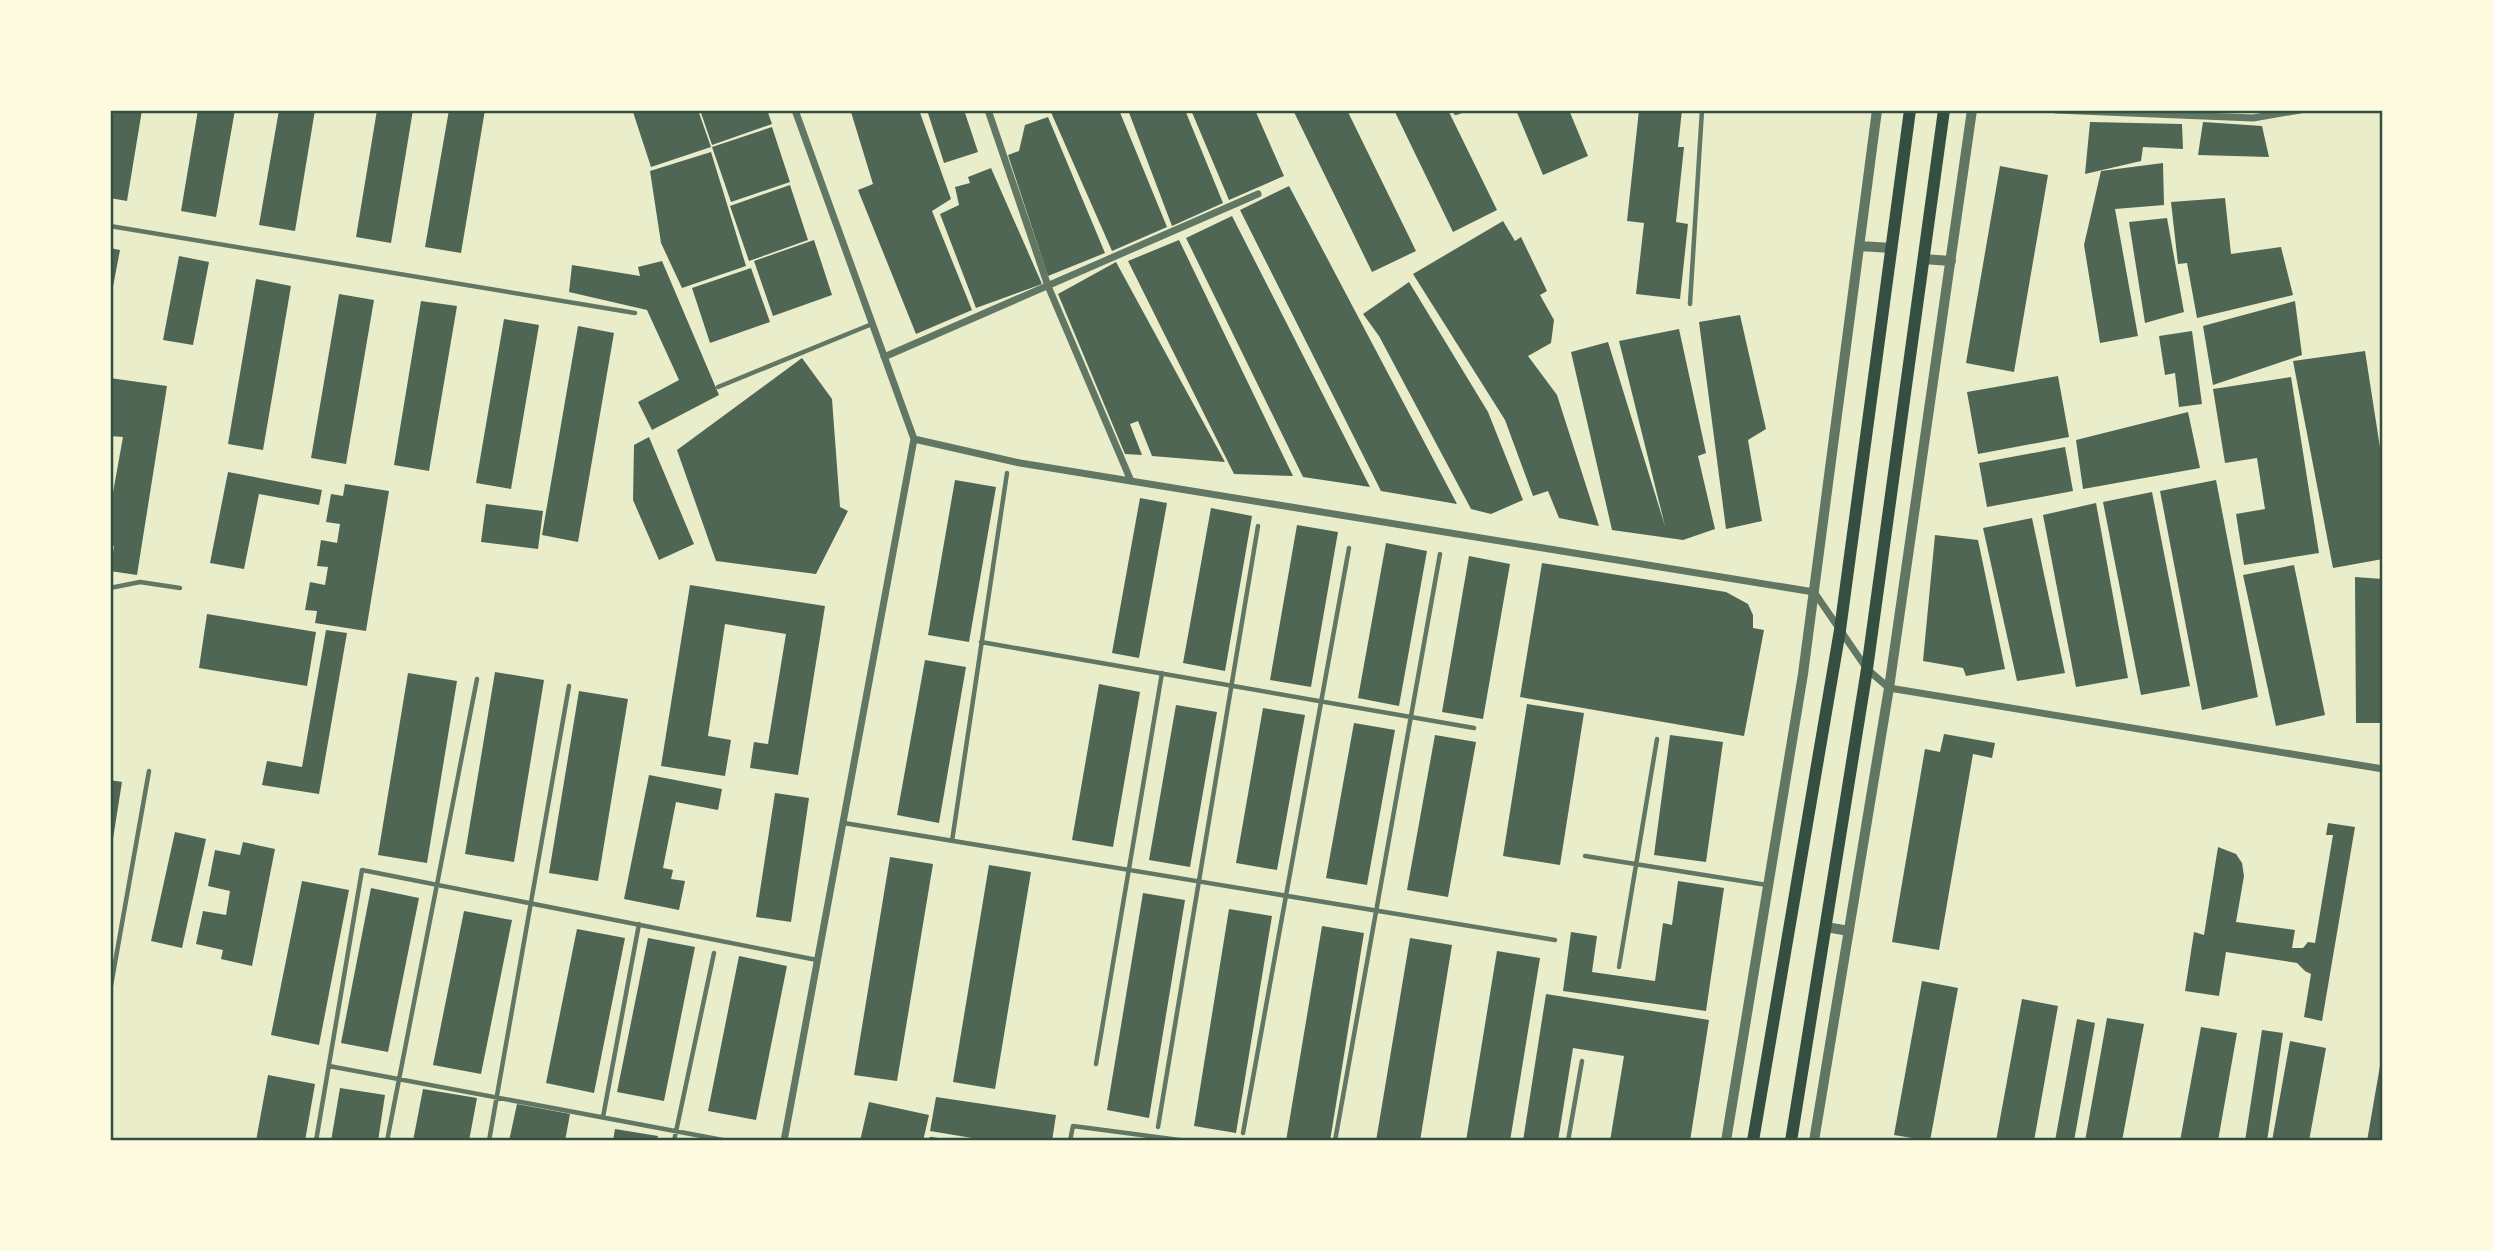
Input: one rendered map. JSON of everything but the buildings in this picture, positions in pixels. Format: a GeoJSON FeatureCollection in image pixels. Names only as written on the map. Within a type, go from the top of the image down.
{"type":"FeatureCollection","features":[{"type":"Feature","properties":{"kind":"main road"},"geometry":{"type":"LineString","coordinates":[[1754,1141],[1840,630],[1910,110]]}},
{"type":"Feature","properties":{"kind":"main road"},"geometry":{"type":"LineString","coordinates":[[1791,1141],[1867,669],[1944,110]]}},
{"type":"Feature","properties":{"kind":"street"},"geometry":{"type":"LineString","coordinates":[[784,1141],[914,439],[795,110]]}},
{"type":"Feature","properties":{"kind":"street"},"geometry":{"type":"LineString","coordinates":[[988,110],[1048,286],[1131,481]]}},
{"type":"Feature","properties":{"kind":"street"},"geometry":{"type":"LineString","coordinates":[[1726,1141],[1814,592],[1877,110]]}},
{"type":"Feature","properties":{"kind":"street"},"geometry":{"type":"LineString","coordinates":[[1814,1141],[1889,688],[1972,110]]}},
{"type":"Feature","properties":{"kind":"street"},"geometry":{"type":"LineString","coordinates":[[2056,110],[2253,118],[2300,110]]}},
{"type":"Feature","properties":{"kind":"street"},"geometry":{"type":"LineString","coordinates":[[884,357],[1258,194]]}},
{"type":"Feature","properties":{"kind":"street"},"geometry":{"type":"LineString","coordinates":[[1859,246],[1892,248]]}},
{"type":"Feature","properties":{"kind":"street"},"geometry":{"type":"LineString","coordinates":[[1923,259],[1951,261]]}},
{"type":"Feature","properties":{"kind":"street"},"geometry":{"type":"LineString","coordinates":[[914,439],[1020,463],[1814,592],[1867,669],[1889,688],[2383,769]]}},
{"type":"Feature","properties":{"kind":"street"},"geometry":{"type":"LineString","coordinates":[[1826,927],[1849,931]]}},
{"type":"Feature","properties":{"kind":"lane"},"geometry":{"type":"LineString","coordinates":[[1456,113],[1464,110]]}},
{"type":"Feature","properties":{"kind":"lane"},"geometry":{"type":"LineString","coordinates":[[1690,304],[1702,110]]}},
{"type":"Feature","properties":{"kind":"lane"},"geometry":{"type":"LineString","coordinates":[[110,226],[635,313]]}},
{"type":"Feature","properties":{"kind":"lane"},"geometry":{"type":"LineString","coordinates":[[718,387],[872,324]]}},
{"type":"Feature","properties":{"kind":"lane"},"geometry":{"type":"LineString","coordinates":[[952,841],[1007,473]]}},
{"type":"Feature","properties":{"kind":"lane"},"geometry":{"type":"LineString","coordinates":[[1158,1127],[1258,526]]}},
{"type":"Feature","properties":{"kind":"lane"},"geometry":{"type":"LineString","coordinates":[[1243,1133],[1349,548]]}},
{"type":"Feature","properties":{"kind":"lane"},"geometry":{"type":"LineString","coordinates":[[1335,1141],[1440,554]]}},
{"type":"Feature","properties":{"kind":"lane"},"geometry":{"type":"LineString","coordinates":[[110,588],[140,582],[180,588]]}},
{"type":"Feature","properties":{"kind":"lane"},"geometry":{"type":"LineString","coordinates":[[982,642],[1474,728]]}},
{"type":"Feature","properties":{"kind":"lane"},"geometry":{"type":"LineString","coordinates":[[1096,1064],[1162,673]]}},
{"type":"Feature","properties":{"kind":"lane"},"geometry":{"type":"LineString","coordinates":[[387,1141],[477,679]]}},
{"type":"Feature","properties":{"kind":"lane"},"geometry":{"type":"LineString","coordinates":[[489,1141],[569,685]]}},
{"type":"Feature","properties":{"kind":"lane"},"geometry":{"type":"LineString","coordinates":[[1619,967],[1657,739]]}},
{"type":"Feature","properties":{"kind":"lane"},"geometry":{"type":"LineString","coordinates":[[110,991],[149,771]]}},
{"type":"Feature","properties":{"kind":"lane"},"geometry":{"type":"LineString","coordinates":[[843,823],[1555,940]]}},
{"type":"Feature","properties":{"kind":"lane"},"geometry":{"type":"LineString","coordinates":[[1585,856],[1768,885]]}},
{"type":"Feature","properties":{"kind":"lane"},"geometry":{"type":"LineString","coordinates":[[316,1141],[362,870],[817,960]]}},
{"type":"Feature","properties":{"kind":"lane"},"geometry":{"type":"LineString","coordinates":[[603,1117],[639,924]]}},
{"type":"Feature","properties":{"kind":"lane"},"geometry":{"type":"LineString","coordinates":[[674,1141],[714,953]]}},
{"type":"Feature","properties":{"kind":"lane"},"geometry":{"type":"LineString","coordinates":[[1569,1141],[1582,1061]]}},
{"type":"Feature","properties":{"kind":"lane"},"geometry":{"type":"LineString","coordinates":[[329,1066],[728,1141]]}},
{"type":"Feature","properties":{"kind":"lane"},"geometry":{"type":"LineString","coordinates":[[1070,1141],[1073,1126],[1187,1141]]}},
{"type":"Feature","properties":{"kind":"lane"},"geometry":{"type":"LineString","coordinates":[[931,1141],[942,1141]]}}]}
